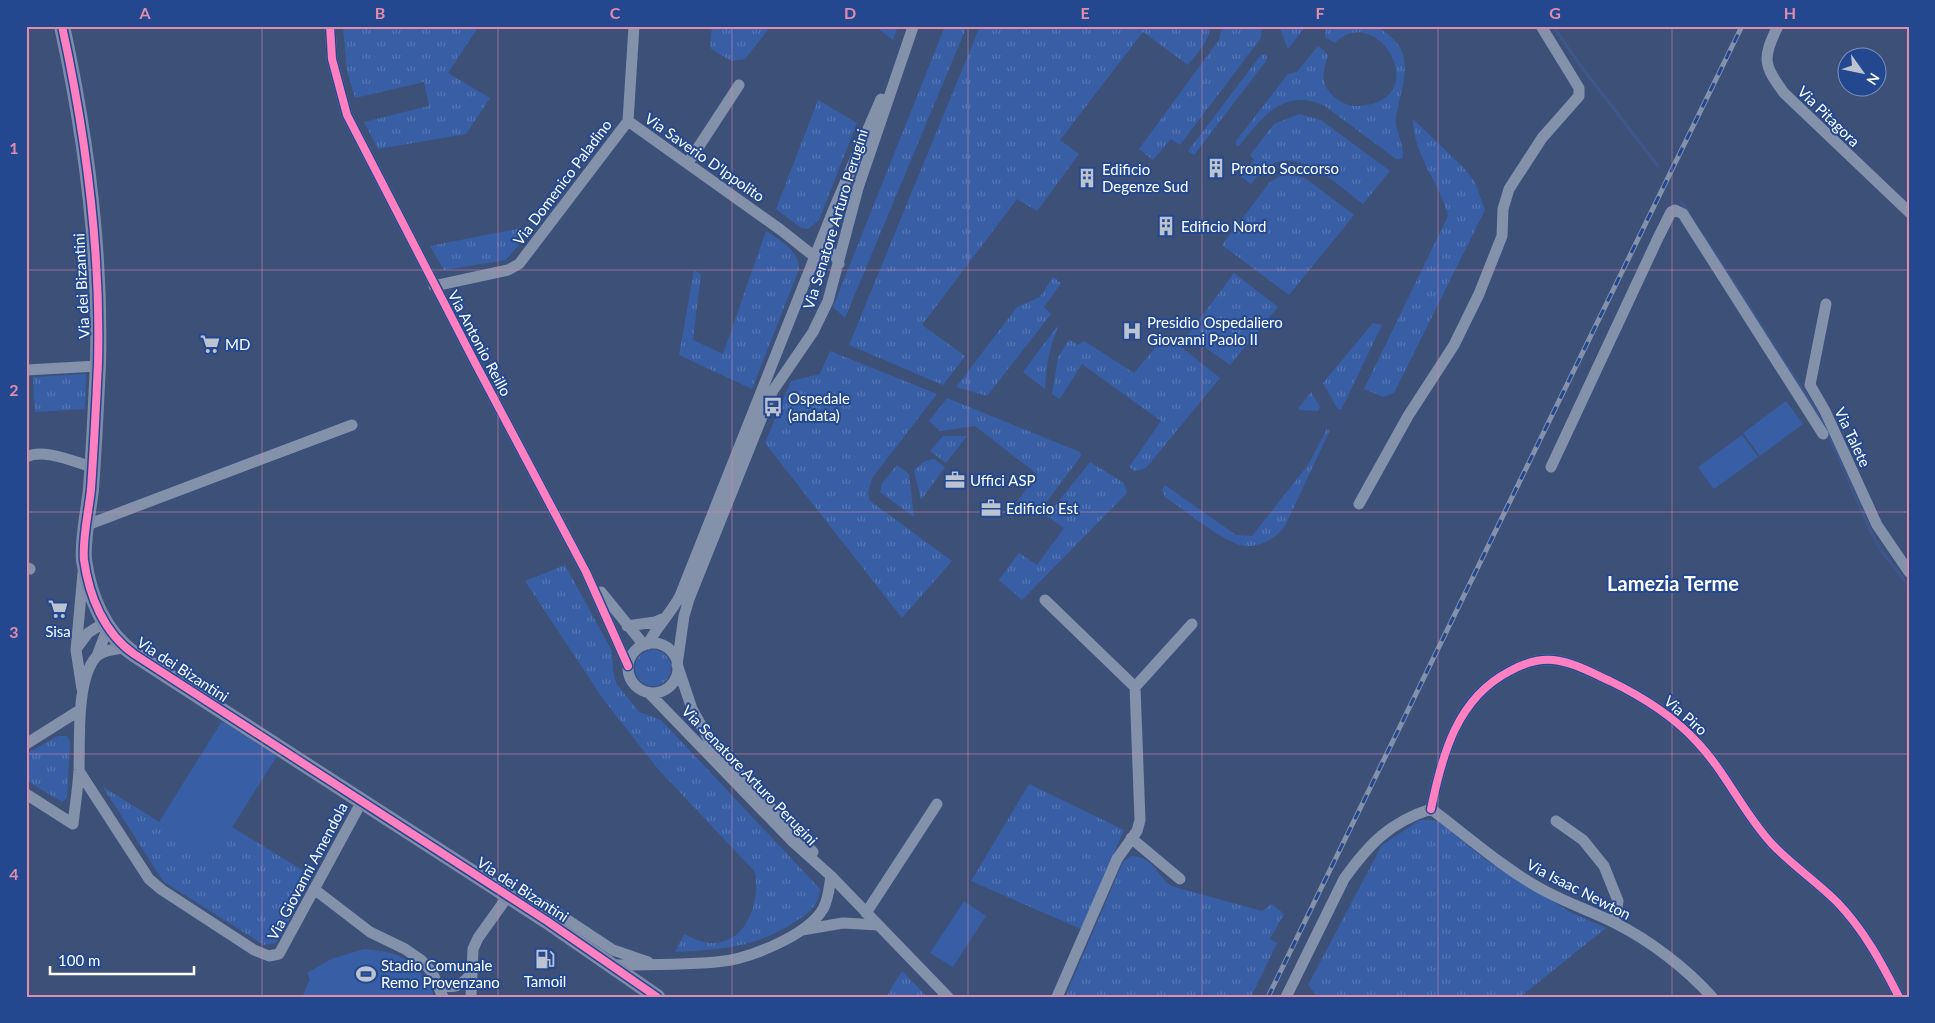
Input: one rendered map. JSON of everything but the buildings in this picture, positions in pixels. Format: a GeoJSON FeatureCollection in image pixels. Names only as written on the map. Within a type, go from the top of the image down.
{"type":"FeatureCollection","features":[{"type":"Feature","properties":{"kind":"street","name":"Via dei Bizantini"},"geometry":{"type":"LineString","coordinates":[[62,26],[71,65],[83,148],[94,246],[98,308],[98,366],[93,467],[84,558],[90,590],[107,625],[125,648],[511,898],[611,958],[638,984],[657,997]]}},
{"type":"Feature","properties":{"kind":"street","name":"Via Antonio Reillo"},"geometry":{"type":"LineString","coordinates":[[330,26],[332,59],[347,115],[434,286],[586,572],[628,666]]}},
{"type":"Feature","properties":{"kind":"street","name":"Via Saverio D'Ippolito"},"geometry":{"type":"LineString","coordinates":[[634,26],[628,121],[815,255]]}},
{"type":"Feature","properties":{"kind":"street","name":"Via Senatore Arturo Perugini"},"geometry":{"type":"LineString","coordinates":[[646,645],[662,619],[674,607],[680,596],[788,328],[815,255],[913,26]]}},
{"type":"Feature","properties":{"kind":"street","name":"Via Senatore Arturo Perugini"},"geometry":{"type":"LineString","coordinates":[[831,876],[810,848],[712,745],[692,708],[678,666],[684,616],[689,599],[766,406],[776,384],[805,343],[825,308],[839,264],[858,188],[913,26]]}},
{"type":"Feature","properties":{"kind":"street"},"geometry":{"type":"LineString","coordinates":[[1359,504],[1408,416],[1454,345],[1479,294],[1502,236],[1503,210],[1509,189],[1542,138],[1579,96],[1579,88],[1541,26]]}},
{"type":"Feature","properties":{"kind":"street","name":"Via Pitagora"},"geometry":{"type":"LineString","coordinates":[[1778,26],[1768,47],[1766,59],[1768,72],[1784,93],[1909,212]]}},
{"type":"Feature","properties":{"kind":"street"},"geometry":{"type":"LineString","coordinates":[[688,163],[739,85]]}},
{"type":"Feature","properties":{"kind":"street","name":"Via Domenico Paladino"},"geometry":{"type":"LineString","coordinates":[[434,286],[508,270],[519,264],[628,121]]}},
{"type":"Feature","properties":{"kind":"street"},"geometry":{"type":"LineString","coordinates":[[1551,467],[1658,238],[1671,212],[1675,210],[1683,214],[1823,434]]}},
{"type":"Feature","properties":{"kind":"street"},"geometry":{"type":"LineString","coordinates":[[815,255],[828,250],[836,257],[839,264]]}},
{"type":"Feature","properties":{"kind":"street"},"geometry":{"type":"LineString","coordinates":[[1797,394],[1810,385],[1826,304]]}},
{"type":"Feature","properties":{"kind":"street"},"geometry":{"type":"LineString","coordinates":[[788,328],[787,338],[791,346],[805,343]]}},
{"type":"Feature","properties":{"kind":"street"},"geometry":{"type":"LineString","coordinates":[[26,370],[98,366]]}},
{"type":"Feature","properties":{"kind":"street","name":"Via Talete"},"geometry":{"type":"LineString","coordinates":[[1810,385],[1877,526],[1909,572]]}},
{"type":"Feature","properties":{"kind":"street"},"geometry":{"type":"LineString","coordinates":[[87,525],[352,425]]}},
{"type":"Feature","properties":{"kind":"street"},"geometry":{"type":"LineString","coordinates":[[26,457],[33,454],[44,454],[93,467]]}},
{"type":"Feature","properties":{"kind":"street"},"geometry":{"type":"LineString","coordinates":[[82,693],[76,650],[84,558]]}},
{"type":"Feature","properties":{"kind":"street","name":"Via Antonio Reillo"},"geometry":{"type":"LineString","coordinates":[[586,572],[627,626],[646,645]]}},
{"type":"Feature","properties":{"kind":"street"},"geometry":{"type":"LineString","coordinates":[[1044,600],[1135,686],[1140,820],[1136,831],[1117,859],[1057,997]]}},
{"type":"Feature","properties":{"kind":"street"},"geometry":{"type":"LineString","coordinates":[[627,626],[655,622],[662,619]]}},
{"type":"Feature","properties":{"kind":"street"},"geometry":{"type":"LineString","coordinates":[[1135,686],[1192,624]]}},
{"type":"Feature","properties":{"kind":"street"},"geometry":{"type":"LineString","coordinates":[[76,650],[88,633],[107,625]]}},
{"type":"Feature","properties":{"kind":"street"},"geometry":{"type":"LineString","coordinates":[[26,794],[73,824],[79,771],[82,693],[107,625]]}},
{"type":"Feature","properties":{"kind":"street"},"geometry":{"type":"LineString","coordinates":[[646,645],[661,645],[672,652],[678,666],[677,674],[670,687],[657,693],[650,693],[642,691],[631,681],[628,666],[633,653],[646,645]]}},
{"type":"Feature","properties":{"kind":"street"},"geometry":{"type":"LineString","coordinates":[[97,656],[109,651],[125,648]]}},
{"type":"Feature","properties":{"kind":"street","name":"Via Piro"},"geometry":{"type":"LineString","coordinates":[[1431,810],[1449,741],[1460,718],[1478,694],[1498,676],[1520,665],[1539,660],[1555,660],[1579,667],[1638,694],[1694,739],[1714,762],[1772,844],[1836,902],[1863,932],[1877,954],[1899,997]]}},
{"type":"Feature","properties":{"kind":"street","name":"Via Senatore Arturo Perugini"},"geometry":{"type":"LineString","coordinates":[[650,693],[792,842],[831,876],[948,997]]}},
{"type":"Feature","properties":{"kind":"street"},"geometry":{"type":"LineString","coordinates":[[26,744],[80,710]]}},
{"type":"Feature","properties":{"kind":"street","name":"Via Giovanni Amendola"},"geometry":{"type":"LineString","coordinates":[[79,771],[150,879],[162,890],[254,950],[269,956],[279,954],[362,801]]}},
{"type":"Feature","properties":{"kind":"street"},"geometry":{"type":"LineString","coordinates":[[866,913],[937,804]]}},
{"type":"Feature","properties":{"kind":"street"},"geometry":{"type":"LineString","coordinates":[[1286,997],[1344,879],[1352,868],[1373,843],[1390,828],[1409,816],[1431,810]]}},
{"type":"Feature","properties":{"kind":"street","name":"Via Isaac Newton"},"geometry":{"type":"LineString","coordinates":[[1431,810],[1493,858],[1536,886],[1580,909],[1615,923],[1656,949],[1712,997]]}},
{"type":"Feature","properties":{"kind":"street"},"geometry":{"type":"LineString","coordinates":[[1556,821],[1584,840],[1604,866],[1618,901],[1615,923]]}},
{"type":"Feature","properties":{"kind":"street"},"geometry":{"type":"LineString","coordinates":[[1131,838],[1180,879]]}},
{"type":"Feature","properties":{"kind":"street"},"geometry":{"type":"LineString","coordinates":[[611,958],[654,964],[718,962],[772,946],[802,930],[822,911],[828,899],[831,876]]}},
{"type":"Feature","properties":{"kind":"street"},"geometry":{"type":"LineString","coordinates":[[314,889],[370,932],[421,960],[432,972],[442,997]]}},
{"type":"Feature","properties":{"kind":"street"},"geometry":{"type":"LineString","coordinates":[[471,997],[473,949],[478,938],[511,898]]}},
{"type":"Feature","properties":{"kind":"street"},"geometry":{"type":"LineString","coordinates":[[802,930],[843,923],[878,926]]}},
{"type":"Feature","properties":{"kind":"street"},"geometry":{"type":"LineString","coordinates":[[638,984],[640,969],[654,964]]}},
{"type":"Feature","properties":{"kind":"street"},"geometry":{"type":"LineString","coordinates":[[438,985],[450,988],[459,985],[466,981],[472,972]]}},
{"type":"Feature","properties":{"kind":"green space"},"geometry":{"type":"Polygon","coordinates":[[[343,26],[479,26],[448,73],[490,98],[466,134],[378,149],[364,122],[429,106],[424,82],[355,98],[347,71],[343,26]]]}},
{"type":"Feature","properties":{"kind":"green space"},"geometry":{"type":"Polygon","coordinates":[[[712,26],[771,26],[745,59],[731,61],[710,48],[712,26]]]}},
{"type":"Feature","properties":{"kind":"green space"},"geometry":{"type":"Polygon","coordinates":[[[875,26],[898,26],[893,40],[875,26]]]}},
{"type":"Feature","properties":{"kind":"green space"},"geometry":{"type":"Polygon","coordinates":[[[945,26],[967,26],[845,318],[833,307],[945,26]]]}},
{"type":"Feature","properties":{"kind":"green space"},"geometry":{"type":"Polygon","coordinates":[[[980,26],[1210,26],[1208,37],[1188,65],[1143,32],[1060,140],[1079,154],[1037,211],[1017,199],[922,325],[965,356],[943,385],[849,345],[980,26]]]}},
{"type":"Feature","properties":{"kind":"green space"},"geometry":{"type":"Polygon","coordinates":[[[1222,26],[1262,26],[1261,38],[1180,145],[1171,139],[1153,160],[1139,149],[1219,40],[1222,26]]]}},
{"type":"Feature","properties":{"kind":"green space"},"geometry":{"type":"Polygon","coordinates":[[[1279,26],[1306,26],[1288,49],[1279,26]]]}},
{"type":"Feature","properties":{"kind":"green space"},"geometry":{"type":"Polygon","coordinates":[[[1326,26],[1376,26],[1398,44],[1405,64],[1396,118],[1403,154],[1402,159],[1396,159],[1325,106],[1310,101],[1298,100],[1275,108],[1256,125],[1239,146],[1236,146],[1236,141],[1288,74],[1297,72],[1318,46],[1328,55],[1324,68],[1326,86],[1332,95],[1342,102],[1359,106],[1382,100],[1394,88],[1396,72],[1392,56],[1381,42],[1367,34],[1351,33],[1335,43],[1325,37],[1326,26]]]}},
{"type":"Feature","properties":{"kind":"green space"},"geometry":{"type":"Polygon","coordinates":[[[1265,54],[1267,57],[1266,61],[1194,155],[1188,151],[1261,55],[1265,54]]]}},
{"type":"Feature","properties":{"kind":"green space"},"geometry":{"type":"Polygon","coordinates":[[[818,100],[857,123],[819,220],[808,229],[801,228],[776,209],[818,100]]]}},
{"type":"Feature","properties":{"kind":"green space"},"geometry":{"type":"Polygon","coordinates":[[[1299,114],[1321,120],[1390,171],[1363,204],[1329,178],[1303,163],[1277,162],[1264,169],[1251,184],[1241,177],[1254,160],[1250,155],[1274,124],[1299,114]]]}},
{"type":"Feature","properties":{"kind":"green space"},"geometry":{"type":"Polygon","coordinates":[[[1413,119],[1463,167],[1475,182],[1485,210],[1394,393],[1383,397],[1364,389],[1448,216],[1417,145],[1413,119]]]}},
{"type":"Feature","properties":{"kind":"green space"},"geometry":{"type":"Polygon","coordinates":[[[1286,173],[1305,178],[1354,215],[1289,295],[1222,245],[1270,182],[1286,173]]]}},
{"type":"Feature","properties":{"kind":"green space"},"geometry":{"type":"Polygon","coordinates":[[[522,228],[524,239],[506,260],[444,270],[430,246],[522,228]]]}},
{"type":"Feature","properties":{"kind":"green space"},"geometry":{"type":"Polygon","coordinates":[[[766,231],[783,242],[792,251],[796,256],[799,269],[752,389],[679,355],[694,270],[701,274],[693,340],[723,354],[766,231]]]}},
{"type":"Feature","properties":{"kind":"green space"},"geometry":{"type":"Polygon","coordinates":[[[1234,273],[1278,307],[1230,365],[1188,335],[1234,273]]]}},
{"type":"Feature","properties":{"kind":"green space"},"geometry":{"type":"Polygon","coordinates":[[[1053,277],[1061,283],[1044,307],[1051,314],[987,396],[956,387],[1017,307],[1040,297],[1053,277]]]}},
{"type":"Feature","properties":{"kind":"green space"},"geometry":{"type":"Polygon","coordinates":[[[1373,323],[1382,325],[1341,410],[1337,408],[1323,383],[1373,323]]]}},
{"type":"Feature","properties":{"kind":"green space"},"geometry":{"type":"Polygon","coordinates":[[[1059,324],[1049,356],[1045,389],[1023,372],[1059,324]]]}},
{"type":"Feature","properties":{"kind":"green space"},"geometry":{"type":"Polygon","coordinates":[[[1166,335],[1220,378],[1146,468],[1135,471],[1129,467],[1161,421],[1082,364],[1060,399],[1052,394],[1058,358],[1069,339],[1078,345],[1084,341],[1134,373],[1166,335]]]}},
{"type":"Feature","properties":{"kind":"green space"},"geometry":{"type":"Polygon","coordinates":[[[830,351],[937,394],[872,478],[868,493],[870,501],[952,561],[902,618],[765,443],[791,381],[820,374],[830,351]]]}},
{"type":"Feature","properties":{"kind":"green space"},"geometry":{"type":"Polygon","coordinates":[[[86,374],[85,409],[35,412],[33,377],[86,374]]]}},
{"type":"Feature","properties":{"kind":"green space"},"geometry":{"type":"Polygon","coordinates":[[[1311,392],[1320,407],[1318,411],[1300,410],[1299,408],[1311,392]]]}},
{"type":"Feature","properties":{"kind":"green space"},"geometry":{"type":"Polygon","coordinates":[[[947,398],[1080,452],[1081,456],[1036,516],[1017,502],[1037,474],[975,426],[940,431],[929,421],[947,398]]]}},
{"type":"Feature","properties":{"kind":"green space"},"geometry":{"type":"Polygon","coordinates":[[[1786,401],[1803,424],[1760,456],[1743,433],[1786,401]]]}},
{"type":"Feature","properties":{"kind":"green space"},"geometry":{"type":"Polygon","coordinates":[[[1327,429],[1330,430],[1285,526],[1273,538],[1257,545],[1245,546],[1227,539],[1165,497],[1162,490],[1165,485],[1236,535],[1252,536],[1308,465],[1327,429]]]}},
{"type":"Feature","properties":{"kind":"green space"},"geometry":{"type":"Polygon","coordinates":[[[1742,435],[1758,457],[1714,489],[1698,467],[1742,435]]]}},
{"type":"Feature","properties":{"kind":"green space"},"geometry":{"type":"Polygon","coordinates":[[[943,436],[967,436],[946,463],[930,451],[943,436]]]}},
{"type":"Feature","properties":{"kind":"green space"},"geometry":{"type":"Polygon","coordinates":[[[934,459],[945,467],[921,500],[914,470],[925,461],[934,459]]]}},
{"type":"Feature","properties":{"kind":"green space"},"geometry":{"type":"Polygon","coordinates":[[[1090,462],[1124,483],[1127,493],[1022,600],[999,580],[1019,553],[1037,565],[1064,528],[1047,516],[1090,462]]]}},
{"type":"Feature","properties":{"kind":"green space"},"geometry":{"type":"Polygon","coordinates":[[[897,465],[909,474],[914,517],[880,492],[882,483],[897,465]]]}},
{"type":"Feature","properties":{"kind":"green space"},"geometry":{"type":"Polygon","coordinates":[[[565,565],[612,651],[616,683],[639,712],[661,720],[820,889],[815,904],[801,918],[767,937],[738,946],[675,952],[684,934],[699,941],[709,943],[722,942],[742,930],[753,909],[756,884],[755,872],[658,769],[603,699],[525,581],[565,565]]]}},
{"type":"Feature","properties":{"kind":"green space"},"geometry":{"type":"Polygon","coordinates":[[[653,650],[660,651],[666,655],[670,661],[670,675],[666,681],[660,685],[653,686],[646,685],[640,681],[636,675],[635,668],[636,661],[640,655],[646,651],[653,650]]]}},
{"type":"Feature","properties":{"kind":"green space"},"geometry":{"type":"Polygon","coordinates":[[[222,721],[277,756],[214,856],[159,822],[222,721]]]}},
{"type":"Feature","properties":{"kind":"green space"},"geometry":{"type":"Polygon","coordinates":[[[58,736],[67,736],[70,742],[67,798],[62,802],[26,780],[26,754],[58,736]]]}},
{"type":"Feature","properties":{"kind":"green space"},"geometry":{"type":"Polygon","coordinates":[[[1029,784],[1124,830],[1081,929],[971,881],[1029,784]]]}},
{"type":"Feature","properties":{"kind":"green space"},"geometry":{"type":"Polygon","coordinates":[[[103,787],[214,856],[232,827],[312,876],[276,943],[264,945],[163,881],[103,787]]]}},
{"type":"Feature","properties":{"kind":"green space"},"geometry":{"type":"Polygon","coordinates":[[[1420,820],[1438,821],[1486,860],[1570,912],[1606,928],[1520,997],[1318,997],[1308,985],[1382,845],[1420,820]]]}},
{"type":"Feature","properties":{"kind":"green space"},"geometry":{"type":"Polygon","coordinates":[[[1131,856],[1145,859],[1154,866],[1171,886],[1262,911],[1272,904],[1284,914],[1270,939],[1277,943],[1251,997],[1065,997],[1123,862],[1131,856]]]}},
{"type":"Feature","properties":{"kind":"green space"},"geometry":{"type":"Polygon","coordinates":[[[964,901],[986,916],[953,967],[930,953],[964,901]]]}},
{"type":"Feature","properties":{"kind":"green space","name":"Stadio Comunale Remo Provenzano"},"geometry":{"type":"Polygon","coordinates":[[[364,949],[389,953],[408,961],[422,975],[435,997],[302,997],[310,979],[307,973],[331,959],[364,949]]]}},
{"type":"Feature","properties":{"kind":"green space"},"geometry":{"type":"Polygon","coordinates":[[[902,971],[927,997],[886,997],[902,971]]]}},
{"type":"Feature","properties":{"kind":"waterway"},"geometry":{"type":"LineString","coordinates":[[1553,26],[1580,65],[1658,166]]}},
{"type":"Feature","properties":{"kind":"waterway"},"geometry":{"type":"LineString","coordinates":[[1680,200],[1688,212]]}},
{"type":"Feature","properties":{"kind":"waterway"},"geometry":{"type":"LineString","coordinates":[[1704,236],[1822,420],[1872,534],[1883,553],[1909,586]]}},
{"type":"Feature","properties":{"kind":"railway"},"geometry":{"type":"LineString","coordinates":[[1268,997],[1742,26]]}},
{"type":"Feature","properties":{"kind":"cycle path"},"geometry":{"type":"LineString","coordinates":[[62,26],[85,152],[97,279],[98,364],[91,489],[85,534],[84,560],[94,600],[106,625],[114,636],[134,654],[547,921],[657,997]]}},
{"type":"Feature","properties":{"kind":"cycle path"},"geometry":{"type":"LineString","coordinates":[[330,26],[332,59],[347,115],[586,572],[628,666]]}},
{"type":"Feature","properties":{"kind":"cycle path"},"geometry":{"type":"LineString","coordinates":[[1431,809],[1447,749],[1465,712],[1477,696],[1492,682],[1510,671],[1531,662],[1553,660],[1582,668],[1645,700],[1677,723],[1696,741],[1707,753],[1752,819],[1772,844],[1837,902],[1856,924],[1879,959],[1899,997]]}},
{"type":"Feature","properties":{"kind":"place","name":"Pronto Soccorso"},"geometry":{"type":"Point","coordinates":[1216,168]}},
{"type":"Feature","properties":{"kind":"place","name":"Edificio Degenze Sud"},"geometry":{"type":"Point","coordinates":[1087,178]}},
{"type":"Feature","properties":{"kind":"place","name":"Edificio Nord"},"geometry":{"type":"Point","coordinates":[1166,226]}},
{"type":"Feature","properties":{"kind":"place","name":"Presidio Ospedaliero Giovanni Paolo II"},"geometry":{"type":"Point","coordinates":[1132,331]}},
{"type":"Feature","properties":{"kind":"place","name":"MD"},"geometry":{"type":"Point","coordinates":[210,344]}},
{"type":"Feature","properties":{"kind":"place","name":"Ospedale (andata)"},"geometry":{"type":"Point","coordinates":[773,407]}},
{"type":"Feature","properties":{"kind":"place","name":"Uffici ASP"},"geometry":{"type":"Point","coordinates":[955,480]}},
{"type":"Feature","properties":{"kind":"place","name":"Edificio Est"},"geometry":{"type":"Point","coordinates":[991,508]}},
{"type":"Feature","properties":{"kind":"place","name":"Sisa"},"geometry":{"type":"Point","coordinates":[58,609]}},
{"type":"Feature","properties":{"kind":"place","name":"Tamoil"},"geometry":{"type":"Point","coordinates":[545,959]}},
{"type":"Feature","properties":{"kind":"place","name":"Stadio Comunale Remo Provenzano"},"geometry":{"type":"Point","coordinates":[366,974]}},
{"type":"Feature","properties":{"kind":"district","name":"Lamezia Terme"},"geometry":{"type":"Point","coordinates":[1673,583]}}]}
